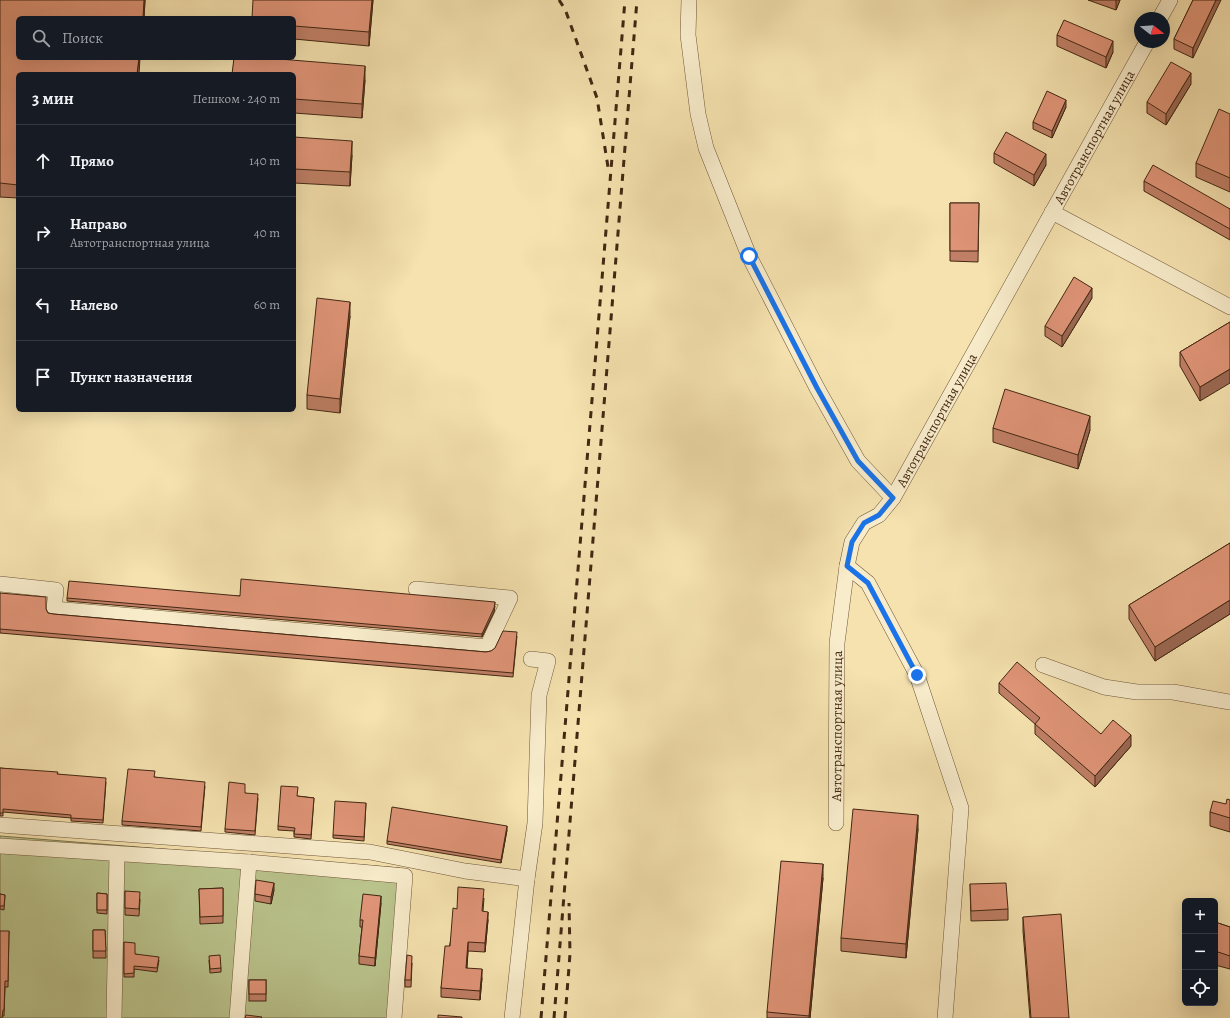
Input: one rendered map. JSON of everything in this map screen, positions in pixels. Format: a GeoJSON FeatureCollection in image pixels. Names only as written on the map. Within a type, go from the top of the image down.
{"type":"FeatureCollection","features":[{"type":"Feature","properties":{"kind":"street"},"geometry":{"type":"LineString","coordinates":[[689,0],[688,35],[699,121],[706,148],[749,256],[817,388],[858,461],[893,498]]}},
{"type":"Feature","properties":{"kind":"street"},"geometry":{"type":"LineString","coordinates":[[1163,12],[1170,0]]}},
{"type":"Feature","properties":{"kind":"street","name":"Автотранспортная улица"},"geometry":{"type":"LineString","coordinates":[[836,823],[837,643],[847,566],[852,542],[864,523],[879,515],[893,498],[1143,48]]}},
{"type":"Feature","properties":{"kind":"street"},"geometry":{"type":"LineString","coordinates":[[1052,212],[1230,307]]}},
{"type":"Feature","properties":{"kind":"street"},"geometry":{"type":"LineString","coordinates":[[847,566],[868,583],[917,675],[961,808],[945,1018]]}},
{"type":"Feature","properties":{"kind":"street"},"geometry":{"type":"LineString","coordinates":[[0,584],[56,590],[54,609],[487,647],[510,598],[416,589]]}},
{"type":"Feature","properties":{"kind":"street"},"geometry":{"type":"LineString","coordinates":[[512,1018],[527,879],[535,823],[539,695],[548,661],[531,659]]}},
{"type":"Feature","properties":{"kind":"street"},"geometry":{"type":"LineString","coordinates":[[1043,665],[1104,687],[1137,692],[1173,692],[1230,702]]}},
{"type":"Feature","properties":{"kind":"street"},"geometry":{"type":"LineString","coordinates":[[0,825],[370,852],[465,871],[527,879]]}},
{"type":"Feature","properties":{"kind":"street"},"geometry":{"type":"LineString","coordinates":[[0,846],[249,862],[405,876],[394,1018]]}},
{"type":"Feature","properties":{"kind":"street"},"geometry":{"type":"LineString","coordinates":[[114,1018],[117,854]]}},
{"type":"Feature","properties":{"kind":"street"},"geometry":{"type":"LineString","coordinates":[[237,1018],[249,862]]}},
{"type":"Feature","properties":{"kind":"green space"},"geometry":{"type":"Polygon","coordinates":[[[0,836],[400,868],[389,1018],[0,1018],[0,836]]]}},
{"type":"Feature","properties":{"kind":"building"},"geometry":{"type":"Polygon","coordinates":[[[0,0],[144,0],[143,16],[16,16],[16,60],[139,60],[137,72],[16,72],[16,185],[0,183],[0,0]]]}},
{"type":"Feature","properties":{"kind":"building"},"geometry":{"type":"Polygon","coordinates":[[[253,0],[372,0],[369,32],[296,26],[296,16],[252,16],[253,0]]]}},
{"type":"Feature","properties":{"kind":"building"},"geometry":{"type":"Polygon","coordinates":[[[1193,0],[1216,0],[1193,48],[1174,39],[1193,0]]]}},
{"type":"Feature","properties":{"kind":"building"},"geometry":{"type":"Polygon","coordinates":[[[1064,20],[1113,41],[1106,57],[1057,35],[1064,20]]]}},
{"type":"Feature","properties":{"kind":"building"},"geometry":{"type":"Polygon","coordinates":[[[234,60],[292,60],[365,66],[362,104],[296,99],[296,72],[232,72],[234,60]]]}},
{"type":"Feature","properties":{"kind":"building"},"geometry":{"type":"Polygon","coordinates":[[[1171,62],[1191,73],[1166,114],[1147,102],[1171,62]]]}},
{"type":"Feature","properties":{"kind":"building"},"geometry":{"type":"Polygon","coordinates":[[[1047,91],[1066,100],[1052,131],[1033,122],[1047,91]]]}},
{"type":"Feature","properties":{"kind":"building"},"geometry":{"type":"Polygon","coordinates":[[[1219,109],[1230,114],[1230,178],[1196,163],[1219,109]]]}},
{"type":"Feature","properties":{"kind":"building"},"geometry":{"type":"Polygon","coordinates":[[[1006,132],[1046,154],[1034,175],[994,153],[1006,132]]]}},
{"type":"Feature","properties":{"kind":"building"},"geometry":{"type":"Polygon","coordinates":[[[296,137],[352,141],[350,172],[296,169],[296,137]]]}},
{"type":"Feature","properties":{"kind":"building"},"geometry":{"type":"Polygon","coordinates":[[[1153,165],[1230,209],[1230,229],[1144,181],[1153,165]]]}},
{"type":"Feature","properties":{"kind":"building"},"geometry":{"type":"Polygon","coordinates":[[[950,203],[979,203],[978,251],[950,251],[950,203]]]}},
{"type":"Feature","properties":{"kind":"building"},"geometry":{"type":"Polygon","coordinates":[[[1074,277],[1092,288],[1062,336],[1045,326],[1074,277]]]}},
{"type":"Feature","properties":{"kind":"building"},"geometry":{"type":"Polygon","coordinates":[[[317,298],[350,302],[340,399],[307,395],[317,298]]]}},
{"type":"Feature","properties":{"kind":"building"},"geometry":{"type":"Polygon","coordinates":[[[1230,322],[1230,369],[1200,387],[1180,352],[1230,322]]]}},
{"type":"Feature","properties":{"kind":"building"},"geometry":{"type":"Polygon","coordinates":[[[1005,389],[1090,416],[1078,455],[993,428],[1005,389]]]}},
{"type":"Feature","properties":{"kind":"building"},"geometry":{"type":"Polygon","coordinates":[[[1230,543],[1230,600],[1155,647],[1129,605],[1230,543]]]}},
{"type":"Feature","properties":{"kind":"building"},"geometry":{"type":"Polygon","coordinates":[[[241,579],[495,602],[494,608],[482,634],[67,598],[69,581],[240,596],[241,579]]]}},
{"type":"Feature","properties":{"kind":"building"},"geometry":{"type":"Polygon","coordinates":[[[0,593],[46,597],[46,609],[48,613],[53,614],[486,652],[495,648],[503,631],[517,632],[513,673],[0,629],[0,593]]]}},
{"type":"Feature","properties":{"kind":"building"},"geometry":{"type":"Polygon","coordinates":[[[1017,662],[1101,734],[1113,720],[1131,735],[1095,776],[1035,724],[1040,718],[999,683],[1017,662]]]}},
{"type":"Feature","properties":{"kind":"building"},"geometry":{"type":"Polygon","coordinates":[[[0,768],[58,772],[57,774],[106,778],[103,820],[71,818],[71,815],[3,809],[3,813],[0,813],[0,768]]]}},
{"type":"Feature","properties":{"kind":"building"},"geometry":{"type":"Polygon","coordinates":[[[128,769],[155,771],[154,777],[205,782],[201,827],[122,821],[128,769]]]}},
{"type":"Feature","properties":{"kind":"building"},"geometry":{"type":"Polygon","coordinates":[[[229,782],[245,784],[245,793],[258,794],[255,831],[225,829],[229,782]]]}},
{"type":"Feature","properties":{"kind":"building"},"geometry":{"type":"Polygon","coordinates":[[[281,786],[298,787],[297,796],[314,798],[311,835],[294,834],[295,828],[278,826],[281,786]]]}},
{"type":"Feature","properties":{"kind":"building"},"geometry":{"type":"Polygon","coordinates":[[[1227,799],[1230,800],[1230,818],[1210,812],[1213,801],[1226,804],[1227,799]]]}},
{"type":"Feature","properties":{"kind":"building"},"geometry":{"type":"Polygon","coordinates":[[[335,801],[366,803],[364,837],[333,835],[335,801]]]}},
{"type":"Feature","properties":{"kind":"building"},"geometry":{"type":"Polygon","coordinates":[[[392,807],[507,826],[501,860],[387,841],[392,807]]]}},
{"type":"Feature","properties":{"kind":"building"},"geometry":{"type":"Polygon","coordinates":[[[853,809],[918,815],[906,944],[841,938],[853,809]]]}},
{"type":"Feature","properties":{"kind":"building"},"geometry":{"type":"Polygon","coordinates":[[[781,861],[823,864],[809,1016],[767,1012],[781,861]]]}},
{"type":"Feature","properties":{"kind":"building"},"geometry":{"type":"Polygon","coordinates":[[[256,880],[274,883],[271,897],[255,894],[256,880]]]}},
{"type":"Feature","properties":{"kind":"building"},"geometry":{"type":"Polygon","coordinates":[[[1006,883],[1008,909],[971,911],[970,884],[1006,883]]]}},
{"type":"Feature","properties":{"kind":"building"},"geometry":{"type":"Polygon","coordinates":[[[458,887],[484,889],[482,911],[488,912],[485,943],[468,942],[466,968],[482,969],[480,991],[441,988],[445,946],[450,946],[453,908],[457,909],[458,887]]]}},
{"type":"Feature","properties":{"kind":"building"},"geometry":{"type":"Polygon","coordinates":[[[223,888],[223,916],[200,917],[199,889],[223,888]]]}},
{"type":"Feature","properties":{"kind":"building"},"geometry":{"type":"Polygon","coordinates":[[[125,891],[140,892],[139,909],[125,908],[125,891]]]}},
{"type":"Feature","properties":{"kind":"building"},"geometry":{"type":"Polygon","coordinates":[[[97,893],[107,894],[107,910],[97,910],[97,893]]]}},
{"type":"Feature","properties":{"kind":"building"},"geometry":{"type":"Polygon","coordinates":[[[0,894],[5,895],[4,906],[0,906],[0,894]]]}},
{"type":"Feature","properties":{"kind":"building"},"geometry":{"type":"Polygon","coordinates":[[[363,894],[381,896],[375,958],[359,956],[363,920],[360,920],[363,894]]]}},
{"type":"Feature","properties":{"kind":"building"},"geometry":{"type":"Polygon","coordinates":[[[1061,914],[1069,1018],[1031,1018],[1023,917],[1061,914]]]}},
{"type":"Feature","properties":{"kind":"building"},"geometry":{"type":"Polygon","coordinates":[[[1218,923],[1230,927],[1230,956],[1218,952],[1218,923]]]}},
{"type":"Feature","properties":{"kind":"building"},"geometry":{"type":"Polygon","coordinates":[[[93,930],[105,930],[106,951],[93,951],[93,930]]]}},
{"type":"Feature","properties":{"kind":"building"},"geometry":{"type":"Polygon","coordinates":[[[0,931],[9,931],[8,981],[5,981],[4,1010],[2,1018],[0,1018],[0,931]]]}},
{"type":"Feature","properties":{"kind":"building"},"geometry":{"type":"Polygon","coordinates":[[[124,942],[135,943],[135,954],[159,957],[157,968],[134,966],[134,973],[124,974],[124,942]]]}},
{"type":"Feature","properties":{"kind":"building"},"geometry":{"type":"Polygon","coordinates":[[[220,955],[221,968],[210,969],[209,956],[220,955]]]}},
{"type":"Feature","properties":{"kind":"building"},"geometry":{"type":"Polygon","coordinates":[[[407,955],[412,956],[411,980],[405,980],[407,955]]]}},
{"type":"Feature","properties":{"kind":"building"},"geometry":{"type":"Polygon","coordinates":[[[249,980],[266,980],[266,994],[249,994],[249,980]]]}},
{"type":"Feature","properties":{"kind":"building"},"geometry":{"type":"Polygon","coordinates":[[[246,1015],[262,1017],[245,1018],[246,1015]]]}},
{"type":"Feature","properties":{"kind":"building"},"geometry":{"type":"Polygon","coordinates":[[[438,1015],[462,1017],[462,1018],[438,1018],[438,1015]]]}},
{"type":"Feature","properties":{"kind":"railway"},"geometry":{"type":"LineString","coordinates":[[559,0],[565,9],[597,98],[608,167]]}},
{"type":"Feature","properties":{"kind":"railway"},"geometry":{"type":"LineString","coordinates":[[541,1018],[625,0]]}},
{"type":"Feature","properties":{"kind":"railway"},"geometry":{"type":"LineString","coordinates":[[554,1018],[637,0]]}},
{"type":"Feature","properties":{"kind":"railway"},"geometry":{"type":"LineString","coordinates":[[565,1018],[570,954],[569,903]]}},
{"type":"Feature","properties":{"kind":"route"},"geometry":{"type":"LineString","coordinates":[[749,256],[817,388],[858,461],[893,498],[879,515],[864,523],[852,542],[847,566],[868,583],[917,675]]}}]}
